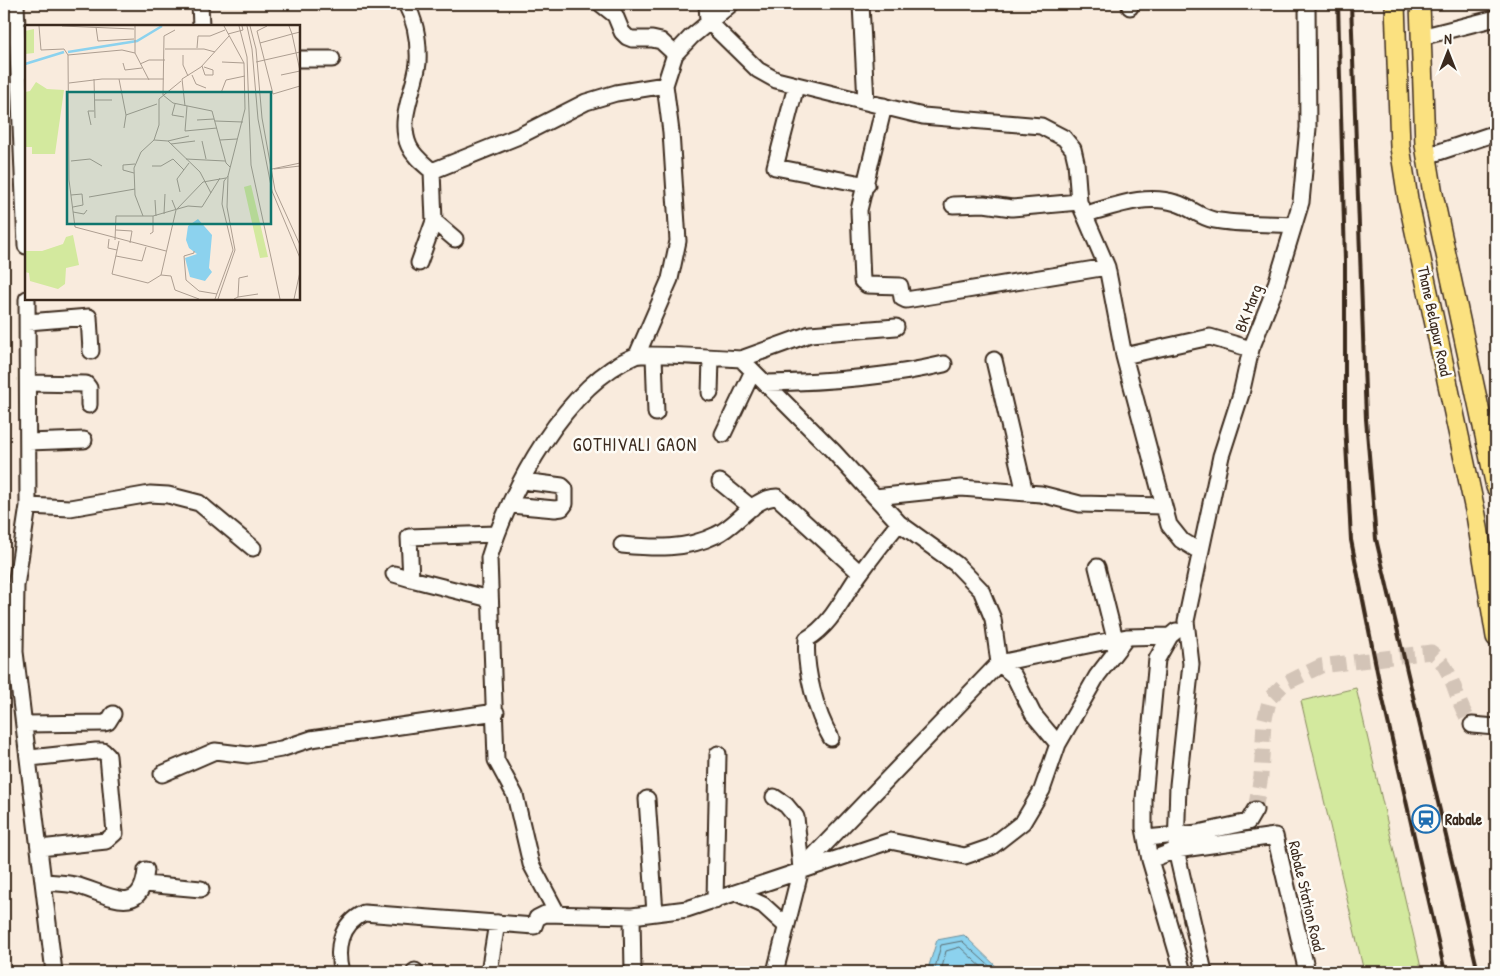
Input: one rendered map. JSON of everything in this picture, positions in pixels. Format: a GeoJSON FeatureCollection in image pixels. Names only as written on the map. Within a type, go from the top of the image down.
{"type":"FeatureCollection","features":[{"type":"Feature","properties":{"kind":"main road","name":"Thane Belapur Road"},"geometry":{"type":"LineString","coordinates":[[1395,4],[1400,147],[1408,199],[1476,514],[1496,637]]}},
{"type":"Feature","properties":{"kind":"main road","name":"Thane Belapur Road"},"geometry":{"type":"LineString","coordinates":[[1420,4],[1427,156],[1433,194],[1496,487]]}},
{"type":"Feature","properties":{"kind":"street"},"geometry":{"type":"LineString","coordinates":[[16,4],[25,222]]}},
{"type":"Feature","properties":{"kind":"street"},"geometry":{"type":"LineString","coordinates":[[200,4],[201,25]]}},
{"type":"Feature","properties":{"kind":"street"},"geometry":{"type":"LineString","coordinates":[[406,4],[416,30],[418,63],[404,123],[409,145],[416,157],[432,171],[434,221],[419,264]]}},
{"type":"Feature","properties":{"kind":"street"},"geometry":{"type":"LineString","coordinates":[[601,4],[615,15],[622,32],[627,37],[661,41],[675,54]]}},
{"type":"Feature","properties":{"kind":"street"},"geometry":{"type":"LineString","coordinates":[[707,4],[708,21],[758,70],[776,80],[923,116],[1042,126],[1064,138],[1073,149],[1083,208],[1107,267],[1124,356],[1170,525],[1181,540],[1199,551]]}},
{"type":"Feature","properties":{"kind":"street"},"geometry":{"type":"LineString","coordinates":[[557,913],[531,864],[515,795],[496,760],[496,712],[489,558],[496,534],[541,445],[564,414],[601,377],[636,355],[670,279],[678,241],[671,132],[665,85],[675,54],[708,21],[731,4]]}},
{"type":"Feature","properties":{"kind":"street"},"geometry":{"type":"LineString","coordinates":[[861,4],[866,102]]}},
{"type":"Feature","properties":{"kind":"street","name":"BK Marg"},"geometry":{"type":"LineString","coordinates":[[1204,972],[1176,850],[1178,785],[1191,664],[1186,621],[1199,551],[1221,456],[1241,394],[1251,349],[1273,294],[1301,202],[1308,128],[1307,4]]}},
{"type":"Feature","properties":{"kind":"street"},"geometry":{"type":"LineString","coordinates":[[1421,37],[1496,18]]}},
{"type":"Feature","properties":{"kind":"street"},"geometry":{"type":"LineString","coordinates":[[300,59],[332,59]]}},
{"type":"Feature","properties":{"kind":"street"},"geometry":{"type":"LineString","coordinates":[[432,171],[520,136],[586,102],[616,93],[665,85]]}},
{"type":"Feature","properties":{"kind":"street"},"geometry":{"type":"LineString","coordinates":[[796,86],[775,167],[867,185]]}},
{"type":"Feature","properties":{"kind":"street"},"geometry":{"type":"LineString","coordinates":[[884,106],[867,185],[859,210],[862,281],[874,287],[900,286],[904,300],[1107,267]]}},
{"type":"Feature","properties":{"kind":"street"},"geometry":{"type":"LineString","coordinates":[[1427,156],[1496,133]]}},
{"type":"Feature","properties":{"kind":"street"},"geometry":{"type":"LineString","coordinates":[[953,205],[984,204],[1012,208],[1083,208],[1157,199],[1179,204],[1202,217],[1217,220],[1294,225]]}},
{"type":"Feature","properties":{"kind":"street"},"geometry":{"type":"LineString","coordinates":[[434,221],[455,239]]}},
{"type":"Feature","properties":{"kind":"street"},"geometry":{"type":"LineString","coordinates":[[27,300],[28,506],[16,586],[15,652],[30,758],[54,972]]}},
{"type":"Feature","properties":{"kind":"street"},"geometry":{"type":"LineString","coordinates":[[28,322],[89,317],[91,351]]}},
{"type":"Feature","properties":{"kind":"street"},"geometry":{"type":"LineString","coordinates":[[636,355],[741,359],[810,334],[896,327]]}},
{"type":"Feature","properties":{"kind":"street"},"geometry":{"type":"LineString","coordinates":[[1124,356],[1210,337],[1251,349]]}},
{"type":"Feature","properties":{"kind":"street"},"geometry":{"type":"LineString","coordinates":[[654,356],[656,413]]}},
{"type":"Feature","properties":{"kind":"street"},"geometry":{"type":"LineString","coordinates":[[710,393],[711,358]]}},
{"type":"Feature","properties":{"kind":"street"},"geometry":{"type":"LineString","coordinates":[[741,359],[833,451],[899,523],[956,564],[981,590],[993,619],[999,663],[1014,676],[1033,714],[1058,744]]}},
{"type":"Feature","properties":{"kind":"street"},"geometry":{"type":"LineString","coordinates":[[994,360],[1025,493]]}},
{"type":"Feature","properties":{"kind":"street"},"geometry":{"type":"LineString","coordinates":[[765,383],[824,382],[890,375],[944,364]]}},
{"type":"Feature","properties":{"kind":"street"},"geometry":{"type":"LineString","coordinates":[[723,434],[753,371]]}},
{"type":"Feature","properties":{"kind":"street"},"geometry":{"type":"LineString","coordinates":[[28,384],[86,384],[89,406]]}},
{"type":"Feature","properties":{"kind":"street"},"geometry":{"type":"LineString","coordinates":[[28,442],[84,440]]}},
{"type":"Feature","properties":{"kind":"street"},"geometry":{"type":"LineString","coordinates":[[511,505],[555,509],[562,508],[565,504],[565,489],[562,486],[523,481]]}},
{"type":"Feature","properties":{"kind":"street"},"geometry":{"type":"LineString","coordinates":[[720,482],[752,508]]}},
{"type":"Feature","properties":{"kind":"street"},"geometry":{"type":"LineString","coordinates":[[875,498],[961,488],[1041,494],[1080,504],[1164,506]]}},
{"type":"Feature","properties":{"kind":"street"},"geometry":{"type":"LineString","coordinates":[[28,506],[70,508],[150,494],[168,495],[199,503],[253,548]]}},
{"type":"Feature","properties":{"kind":"street"},"geometry":{"type":"LineString","coordinates":[[622,545],[660,548],[689,544],[717,535],[763,500],[777,496],[860,573]]}},
{"type":"Feature","properties":{"kind":"street"},"geometry":{"type":"LineString","coordinates":[[831,738],[820,719],[806,651],[806,639],[820,632],[829,621],[860,573],[899,523]]}},
{"type":"Feature","properties":{"kind":"street"},"geometry":{"type":"LineString","coordinates":[[410,579],[410,537],[496,534]]}},
{"type":"Feature","properties":{"kind":"street"},"geometry":{"type":"LineString","coordinates":[[1097,567],[1121,638]]}},
{"type":"Feature","properties":{"kind":"street"},"geometry":{"type":"LineString","coordinates":[[394,574],[490,599]]}},
{"type":"Feature","properties":{"kind":"street"},"geometry":{"type":"LineString","coordinates":[[1183,972],[1150,860],[1146,838],[1144,799],[1158,659],[1170,636],[1186,621]]}},
{"type":"Feature","properties":{"kind":"street"},"geometry":{"type":"LineString","coordinates":[[801,869],[999,663],[1121,638],[1170,636]]}},
{"type":"Feature","properties":{"kind":"street"},"geometry":{"type":"LineString","coordinates":[[342,972],[339,949],[345,926],[364,913],[534,926],[537,918],[557,913],[632,916],[687,909],[715,901],[801,869],[890,840],[965,856],[991,847],[1023,822],[1042,790],[1058,744],[1121,638]]}},
{"type":"Feature","properties":{"kind":"street"},"geometry":{"type":"LineString","coordinates":[[162,774],[215,751],[248,755],[281,749],[311,739],[496,712]]}},
{"type":"Feature","properties":{"kind":"street"},"geometry":{"type":"LineString","coordinates":[[25,724],[104,723],[108,722],[113,714]]}},
{"type":"Feature","properties":{"kind":"street"},"geometry":{"type":"LineString","coordinates":[[1472,725],[1496,727]]}},
{"type":"Feature","properties":{"kind":"street"},"geometry":{"type":"LineString","coordinates":[[30,758],[96,750],[103,751],[108,756],[115,833],[106,841],[40,848]]}},
{"type":"Feature","properties":{"kind":"street"},"geometry":{"type":"LineString","coordinates":[[715,901],[718,754]]}},
{"type":"Feature","properties":{"kind":"street"},"geometry":{"type":"LineString","coordinates":[[774,797],[786,805],[796,817],[801,869],[775,972]]}},
{"type":"Feature","properties":{"kind":"street"},"geometry":{"type":"LineString","coordinates":[[647,799],[655,913]]}},
{"type":"Feature","properties":{"kind":"street"},"geometry":{"type":"LineString","coordinates":[[1146,838],[1198,833],[1248,822],[1255,810]]}},
{"type":"Feature","properties":{"kind":"street","name":"Rabale Station Road"},"geometry":{"type":"LineString","coordinates":[[1150,860],[1176,850],[1275,836],[1307,972]]}},
{"type":"Feature","properties":{"kind":"street"},"geometry":{"type":"LineString","coordinates":[[44,882],[75,885],[116,900],[134,898],[145,877],[201,889]]}},
{"type":"Feature","properties":{"kind":"street"},"geometry":{"type":"LineString","coordinates":[[737,893],[763,905],[786,926]]}},
{"type":"Feature","properties":{"kind":"street"},"geometry":{"type":"LineString","coordinates":[[632,916],[633,972]]}},
{"type":"Feature","properties":{"kind":"street"},"geometry":{"type":"LineString","coordinates":[[489,972],[497,923]]}},
{"type":"Feature","properties":{"kind":"green space"},"geometry":{"type":"Polygon","coordinates":[[[1356,688],[1422,972],[1364,972],[1301,701],[1356,688]]]}},
{"type":"Feature","properties":{"kind":"water"},"geometry":{"type":"Polygon","coordinates":[[[964,935],[1002,972],[927,972],[937,940],[964,935]]]}},
{"type":"Feature","properties":{"kind":"tunnel"},"geometry":{"type":"LineString","coordinates":[[1255,810],[1261,776],[1264,722],[1270,698],[1284,684],[1321,666],[1431,652],[1445,667],[1461,706],[1472,725]]}},
{"type":"Feature","properties":{"kind":"railway"},"geometry":{"type":"LineString","coordinates":[[1338,4],[1345,261],[1345,423],[1351,540],[1381,691],[1445,972]]}},
{"type":"Feature","properties":{"kind":"railway"},"geometry":{"type":"LineString","coordinates":[[1351,4],[1366,419],[1376,539],[1478,972]]}},
{"type":"Feature","properties":{"kind":"place","name":"Rabale"},"geometry":{"type":"Point","coordinates":[1426,819]}},
{"type":"Feature","properties":{"kind":"district","name":"GOTHIVALI GAON"},"geometry":{"type":"Point","coordinates":[635,445]}}]}
